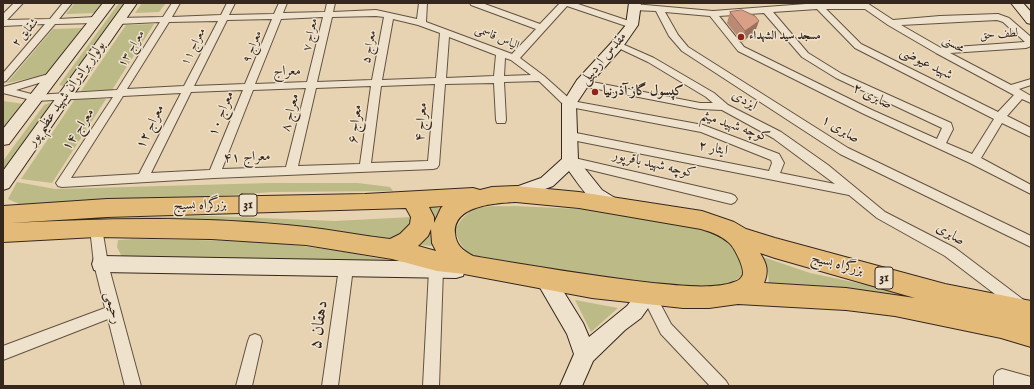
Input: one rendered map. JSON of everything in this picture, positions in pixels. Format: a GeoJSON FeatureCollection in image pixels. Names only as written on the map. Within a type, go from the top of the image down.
{"type":"FeatureCollection","features":[{"type":"Feature","properties":{"kind":"highway","name":"بزرگراه بسیج"},"geometry":{"type":"LineString","coordinates":[[3,215],[107,208],[412,200],[516,194],[550,196],[702,220],[726,228],[738,236],[783,250],[1031,317]]}},
{"type":"Feature","properties":{"kind":"highway","name":"بزرگراه بسیج"},"geometry":{"type":"LineString","coordinates":[[479,267],[453,256],[444,243],[443,228],[449,214],[461,204],[492,195]]}},
{"type":"Feature","properties":{"kind":"highway"},"geometry":{"type":"LineString","coordinates":[[392,249],[409,241],[420,231],[423,218],[419,207],[412,200]]}},
{"type":"Feature","properties":{"kind":"highway","name":"بزرگراه بسیج"},"geometry":{"type":"LineString","coordinates":[[3,233],[96,228],[211,230],[306,236],[360,246],[392,249],[437,261],[592,287],[648,294],[702,297],[738,293],[895,304],[1001,326],[1031,317]]}},
{"type":"Feature","properties":{"kind":"highway"},"geometry":{"type":"LineString","coordinates":[[738,236],[753,263],[755,274],[750,286],[738,293]]}},
{"type":"Feature","properties":{"kind":"main road","name":"بولوار برادران شهید عظیم‌ پور"},"geometry":{"type":"LineString","coordinates":[[3,140],[109,3]]}},
{"type":"Feature","properties":{"kind":"main road","name":"بولوار برادران شهید عظیم‌ پور"},"geometry":{"type":"LineString","coordinates":[[3,184],[66,97],[131,3]]}},
{"type":"Feature","properties":{"kind":"main road"},"geometry":{"type":"LineString","coordinates":[[634,5],[648,3]]}},
{"type":"Feature","properties":{"kind":"main road"},"geometry":{"type":"LineString","coordinates":[[1017,3],[1031,20]]}},
{"type":"Feature","properties":{"kind":"main road","name":"مقدس اردبیلی"},"geometry":{"type":"LineString","coordinates":[[569,104],[582,83],[617,45],[632,25],[634,5]]}},
{"type":"Feature","properties":{"kind":"main road"},"geometry":{"type":"LineString","coordinates":[[569,104],[571,136],[570,161],[596,195],[614,206]]}},
{"type":"Feature","properties":{"kind":"main road"},"geometry":{"type":"LineString","coordinates":[[516,194],[547,182],[570,161]]}},
{"type":"Feature","properties":{"kind":"main road"},"geometry":{"type":"LineString","coordinates":[[101,264],[436,270],[479,267]]}},
{"type":"Feature","properties":{"kind":"main road"},"geometry":{"type":"LineString","coordinates":[[545,279],[576,330],[585,354]]}},
{"type":"Feature","properties":{"kind":"main road"},"geometry":{"type":"LineString","coordinates":[[571,386],[585,354],[618,324],[634,312],[648,294]]}},
{"type":"Feature","properties":{"kind":"street"},"geometry":{"type":"LineString","coordinates":[[3,19],[18,3]]}},
{"type":"Feature","properties":{"kind":"street","name":"شقایق ۲"},"geometry":{"type":"LineString","coordinates":[[3,79],[68,3]]}},
{"type":"Feature","properties":{"kind":"street"},"geometry":{"type":"LineString","coordinates":[[165,19],[176,3]]}},
{"type":"Feature","properties":{"kind":"street","name":"معراج ۱۱"},"geometry":{"type":"LineString","coordinates":[[187,89],[231,3]]}},
{"type":"Feature","properties":{"kind":"street","name":"معراج ۹"},"geometry":{"type":"LineString","coordinates":[[249,87],[283,3]]}},
{"type":"Feature","properties":{"kind":"street","name":"معراج ۷"},"geometry":{"type":"LineString","coordinates":[[312,86],[331,3]]}},
{"type":"Feature","properties":{"kind":"street"},"geometry":{"type":"LineString","coordinates":[[376,13],[378,3]]}},
{"type":"Feature","properties":{"kind":"street"},"geometry":{"type":"LineString","coordinates":[[421,23],[423,3]]}},
{"type":"Feature","properties":{"kind":"street"},"geometry":{"type":"LineString","coordinates":[[474,3],[542,28]]}},
{"type":"Feature","properties":{"kind":"street"},"geometry":{"type":"LineString","coordinates":[[514,58],[566,3],[632,25]]}},
{"type":"Feature","properties":{"kind":"street","name":"محسنی"},"geometry":{"type":"LineString","coordinates":[[634,5],[659,10],[713,14],[868,4],[891,23],[939,51],[1031,100]]}},
{"type":"Feature","properties":{"kind":"street","name":"شهید عیوضی"},"geometry":{"type":"LineString","coordinates":[[819,6],[858,46],[1031,133]]}},
{"type":"Feature","properties":{"kind":"street","name":"صابری ۱"},"geometry":{"type":"LineString","coordinates":[[659,10],[674,36],[685,49],[844,151],[1031,242]]}},
{"type":"Feature","properties":{"kind":"street"},"geometry":{"type":"LineString","coordinates":[[767,11],[805,55],[839,76],[947,126],[948,129],[940,144]]}},
{"type":"Feature","properties":{"kind":"street","name":"الیاس قاسمی"},"geometry":{"type":"LineString","coordinates":[[118,21],[328,14],[376,13],[389,15],[445,31],[514,58],[541,78],[569,104]]}},
{"type":"Feature","properties":{"kind":"street","name":"صابری ۲"},"geometry":{"type":"LineString","coordinates":[[713,14],[741,48],[868,112],[974,160],[1031,190]]}},
{"type":"Feature","properties":{"kind":"street","name":"معراج ۵"},"geometry":{"type":"LineString","coordinates":[[376,84],[389,15]]}},
{"type":"Feature","properties":{"kind":"street","name":"لطف حق"},"geometry":{"type":"LineString","coordinates":[[891,23],[940,19],[998,17],[1006,20],[1030,41],[1029,44],[1026,45],[939,51]]}},
{"type":"Feature","properties":{"kind":"street","name":"معراج ۱۳"},"geometry":{"type":"LineString","coordinates":[[120,93],[165,19]]}},
{"type":"Feature","properties":{"kind":"street"},"geometry":{"type":"LineString","coordinates":[[3,23],[95,20]]}},
{"type":"Feature","properties":{"kind":"street","name":"معراج ۴"},"geometry":{"type":"LineString","coordinates":[[433,165],[445,31]]}},
{"type":"Feature","properties":{"kind":"street","name":"ایزدی"},"geometry":{"type":"LineString","coordinates":[[617,45],[651,60],[704,91],[724,107],[777,135],[824,168],[850,191]]}},
{"type":"Feature","properties":{"kind":"street"},"geometry":{"type":"LineString","coordinates":[[501,52],[499,80],[501,120]]}},
{"type":"Feature","properties":{"kind":"street"},"geometry":{"type":"LineString","coordinates":[[3,90],[52,76]]}},
{"type":"Feature","properties":{"kind":"street","name":"معراج"},"geometry":{"type":"LineString","coordinates":[[3,90],[35,98],[187,89],[541,78]]}},
{"type":"Feature","properties":{"kind":"street"},"geometry":{"type":"LineString","coordinates":[[1010,89],[1031,82]]}},
{"type":"Feature","properties":{"kind":"street"},"geometry":{"type":"LineString","coordinates":[[582,83],[700,106],[724,107]]}},
{"type":"Feature","properties":{"kind":"street","name":"معراج ۶"},"geometry":{"type":"LineString","coordinates":[[365,167],[376,84]]}},
{"type":"Feature","properties":{"kind":"street","name":"معراج ۸"},"geometry":{"type":"LineString","coordinates":[[291,171],[312,86]]}},
{"type":"Feature","properties":{"kind":"street","name":"معراج ۱۰"},"geometry":{"type":"LineString","coordinates":[[214,174],[249,87]]}},
{"type":"Feature","properties":{"kind":"street","name":"معراج ۱۲"},"geometry":{"type":"LineString","coordinates":[[143,178],[187,89]]}},
{"type":"Feature","properties":{"kind":"street","name":"معراج ۱۴"},"geometry":{"type":"LineString","coordinates":[[62,183],[120,93]]}},
{"type":"Feature","properties":{"kind":"street"},"geometry":{"type":"LineString","coordinates":[[974,160],[1000,117],[1020,95]]}},
{"type":"Feature","properties":{"kind":"street","name":"کوچه شهید میثم"},"geometry":{"type":"LineString","coordinates":[[569,104],[702,129],[775,157],[778,163],[773,176]]}},
{"type":"Feature","properties":{"kind":"street","name":"ایثار ۲"},"geometry":{"type":"LineString","coordinates":[[571,136],[850,191]]}},
{"type":"Feature","properties":{"kind":"street","name":"کوچه شهید باقرپور"},"geometry":{"type":"LineString","coordinates":[[570,161],[731,198]]}},
{"type":"Feature","properties":{"kind":"street","name":"معراج ۴۱"},"geometry":{"type":"LineString","coordinates":[[62,183],[214,174],[433,165]]}},
{"type":"Feature","properties":{"kind":"street","name":"صابری"},"geometry":{"type":"LineString","coordinates":[[850,191],[881,216],[950,252],[1031,317]]}},
{"type":"Feature","properties":{"kind":"street","name":"رحیمی"},"geometry":{"type":"LineString","coordinates":[[96,228],[101,264],[132,386]]}},
{"type":"Feature","properties":{"kind":"street","name":"دهقان ۵"},"geometry":{"type":"LineString","coordinates":[[330,386],[346,268]]}},
{"type":"Feature","properties":{"kind":"street"},"geometry":{"type":"LineString","coordinates":[[431,386],[436,270]]}},
{"type":"Feature","properties":{"kind":"street"},"geometry":{"type":"LineString","coordinates":[[648,294],[666,329],[721,386]]}},
{"type":"Feature","properties":{"kind":"street"},"geometry":{"type":"LineString","coordinates":[[3,353],[113,311]]}},
{"type":"Feature","properties":{"kind":"street"},"geometry":{"type":"LineString","coordinates":[[244,386],[255,341]]}},
{"type":"Feature","properties":{"kind":"street"},"geometry":{"type":"LineString","coordinates":[[1002,386],[1002,376],[1031,385]]}},
{"type":"Feature","properties":{"kind":"shaded area"},"geometry":{"type":"Polygon","coordinates":[[[75,3],[104,3],[96,13],[66,14],[75,3]]]}},
{"type":"Feature","properties":{"kind":"shaded area"},"geometry":{"type":"Polygon","coordinates":[[[119,3],[126,3],[68,84],[63,86],[59,85],[119,3]]]}},
{"type":"Feature","properties":{"kind":"shaded area"},"geometry":{"type":"Polygon","coordinates":[[[142,3],[166,3],[159,12],[135,13],[142,3]]]}},
{"type":"Feature","properties":{"kind":"shaded area"},"geometry":{"type":"Polygon","coordinates":[[[154,24],[112,90],[81,91],[126,25],[154,24]]]}},
{"type":"Feature","properties":{"kind":"shaded area"},"geometry":{"type":"Polygon","coordinates":[[[82,28],[46,75],[7,83],[53,29],[82,28]]]}},
{"type":"Feature","properties":{"kind":"shaded area"},"geometry":{"type":"Polygon","coordinates":[[[75,99],[106,99],[52,183],[21,179],[75,99]]]}},
{"type":"Feature","properties":{"kind":"shaded area"},"geometry":{"type":"Polygon","coordinates":[[[3,101],[24,104],[3,134],[3,101]]]}},
{"type":"Feature","properties":{"kind":"shaded area"},"geometry":{"type":"Polygon","coordinates":[[[53,103],[3,173],[3,161],[44,105],[53,103]]]}},
{"type":"Feature","properties":{"kind":"shaded area"},"geometry":{"type":"Polygon","coordinates":[[[17,182],[55,189],[270,183],[358,183],[390,187],[393,191],[273,192],[106,204],[21,205],[8,199],[17,182]]]}},
{"type":"Feature","properties":{"kind":"shaded area"},"geometry":{"type":"Polygon","coordinates":[[[429,206],[447,209],[434,246],[417,245],[431,220],[429,206]]]}},
{"type":"Feature","properties":{"kind":"shaded area"},"geometry":{"type":"Polygon","coordinates":[[[514,206],[580,209],[613,213],[708,230],[722,237],[732,245],[744,269],[741,276],[734,281],[716,288],[660,286],[475,257],[464,249],[455,230],[460,221],[466,215],[473,210],[480,208],[514,206]]]}},
{"type":"Feature","properties":{"kind":"shaded area"},"geometry":{"type":"Polygon","coordinates":[[[211,216],[335,221],[412,217],[414,221],[395,244],[3,223],[140,217],[211,216]]]}},
{"type":"Feature","properties":{"kind":"shaded area"},"geometry":{"type":"Polygon","coordinates":[[[134,239],[273,243],[338,251],[413,265],[122,257],[117,247],[118,240],[134,239]]]}},
{"type":"Feature","properties":{"kind":"shaded area"},"geometry":{"type":"Polygon","coordinates":[[[763,257],[810,273],[953,303],[769,286],[768,270],[763,257]]]}},
{"type":"Feature","properties":{"kind":"shaded area"},"geometry":{"type":"Polygon","coordinates":[[[575,300],[618,308],[591,332],[575,300]]]}},
{"type":"Feature","properties":{"kind":"building"},"geometry":{"type":"Polygon","coordinates":[[[742,10],[755,16],[759,21],[745,31],[730,12],[742,10]]]}},
{"type":"Feature","properties":{"kind":"place","name":"مسجد سید الشهداء"},"geometry":{"type":"Point","coordinates":[741,37]}},
{"type":"Feature","properties":{"kind":"place","name":"کپسول گاز آذرنیا"},"geometry":{"type":"Point","coordinates":[595,92]}}]}
